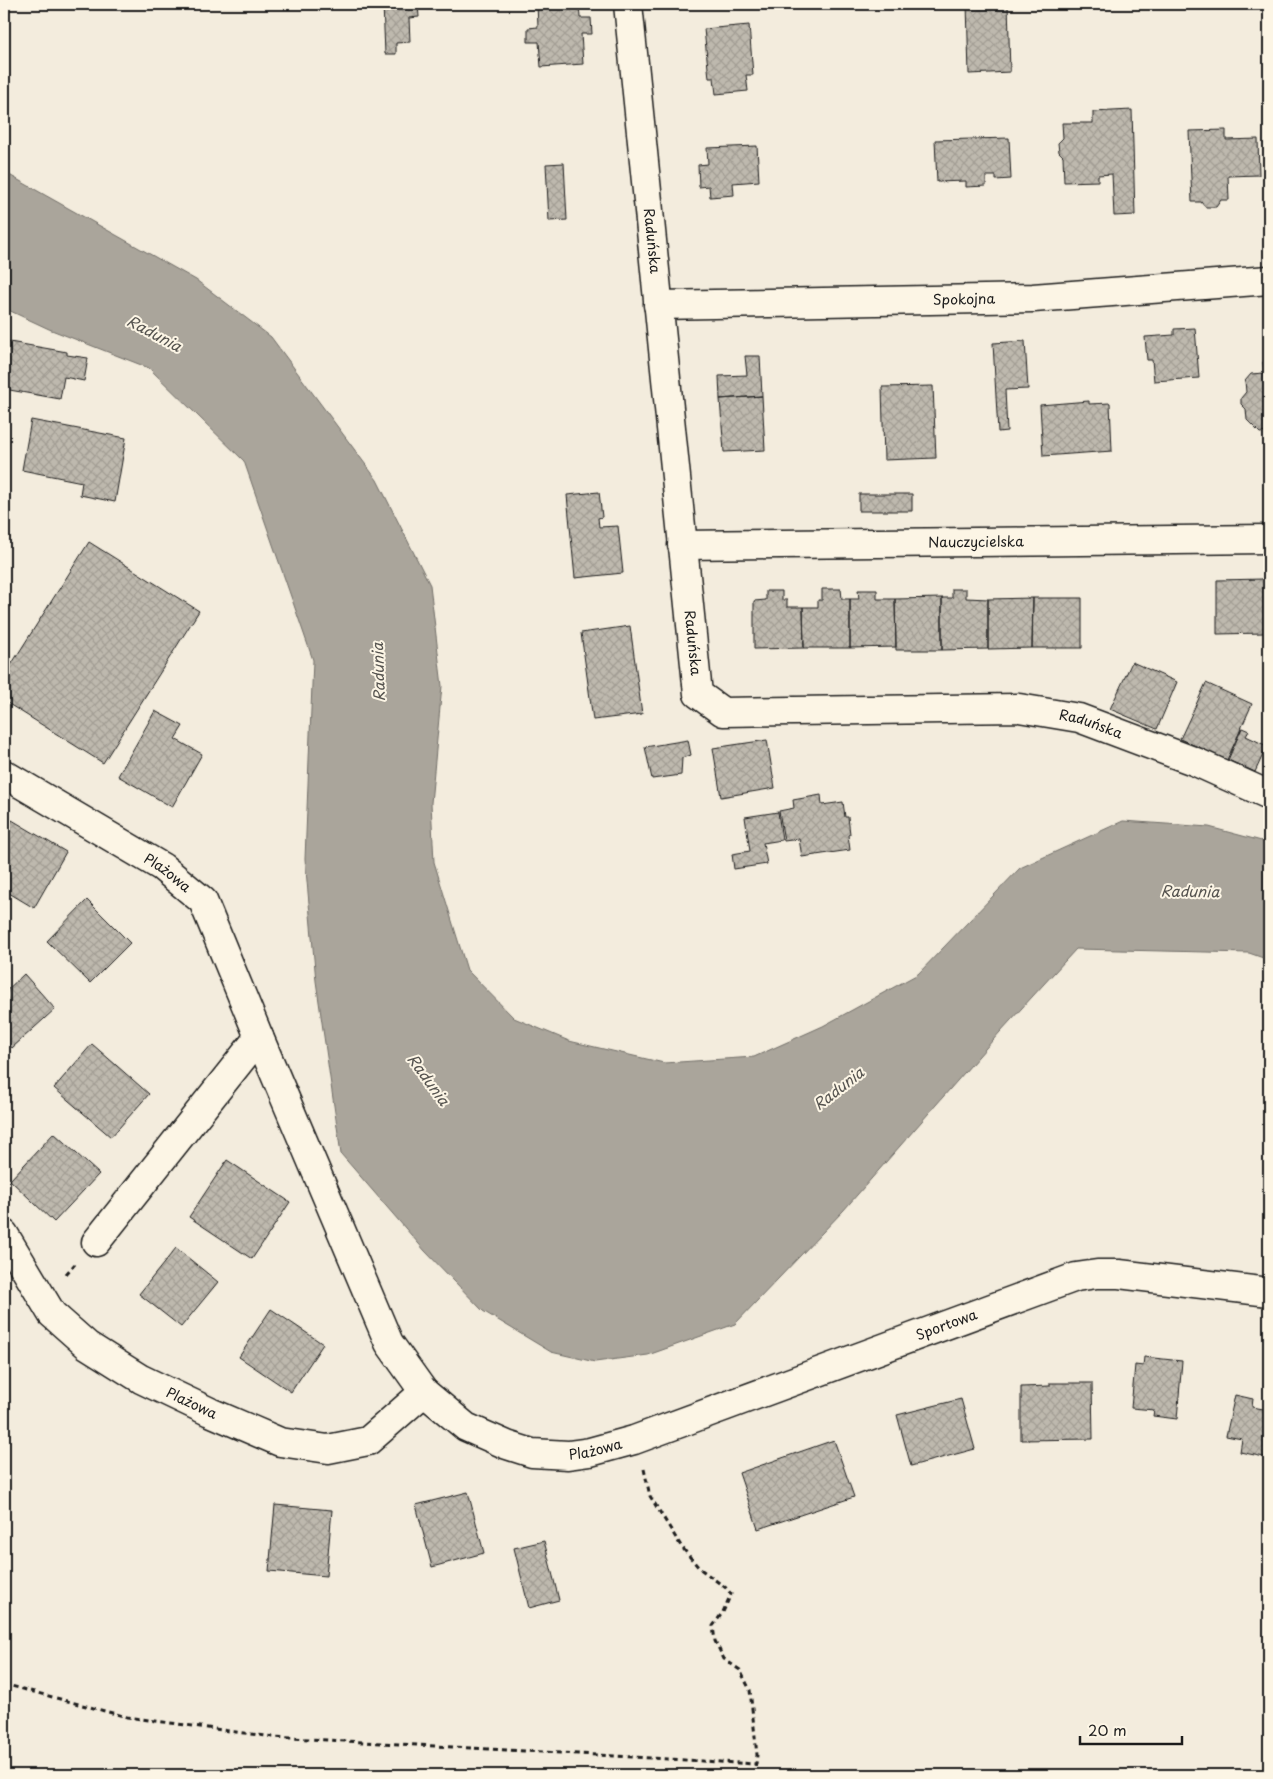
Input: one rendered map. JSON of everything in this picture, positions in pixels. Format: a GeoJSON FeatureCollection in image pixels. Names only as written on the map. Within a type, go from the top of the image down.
{"type":"FeatureCollection","features":[{"type":"Feature","properties":{"kind":"street","name":"Raduńska"},"geometry":{"type":"LineString","coordinates":[[628,4],[698,694],[723,712],[1019,708],[1079,718],[1196,762],[1269,795]]}},
{"type":"Feature","properties":{"kind":"street","name":"Spokojna"},"geometry":{"type":"LineString","coordinates":[[658,305],[1034,298],[1269,280]]}},
{"type":"Feature","properties":{"kind":"street","name":"Nauczycielska"},"geometry":{"type":"LineString","coordinates":[[682,545],[1269,540]]}},
{"type":"Feature","properties":{"kind":"street","name":"Plażowa"},"geometry":{"type":"LineString","coordinates":[[4,774],[162,867],[203,901],[389,1343],[424,1392],[466,1426],[506,1445],[532,1453],[576,1454],[634,1440]]}},
{"type":"Feature","properties":{"kind":"street"},"geometry":{"type":"LineString","coordinates":[[96,1242],[259,1037]]}},
{"type":"Feature","properties":{"kind":"street","name":"Plażowa"},"geometry":{"type":"LineString","coordinates":[[4,1234],[52,1314],[86,1346],[141,1379],[210,1412],[280,1442],[328,1449],[368,1441],[424,1392]]}},
{"type":"Feature","properties":{"kind":"street","name":"Sportowa"},"geometry":{"type":"LineString","coordinates":[[634,1440],[1076,1277],[1097,1274],[1119,1274],[1269,1292]]}},
{"type":"Feature","properties":{"kind":"path"},"geometry":{"type":"LineString","coordinates":[[634,1440],[645,1471],[650,1496],[664,1520],[681,1546],[699,1568],[726,1588],[731,1594],[723,1612],[713,1626],[715,1641],[724,1660],[740,1670],[750,1690],[757,1755],[752,1775]]}},
{"type":"Feature","properties":{"kind":"path"},"geometry":{"type":"LineString","coordinates":[[4,1684],[127,1716],[273,1737],[756,1764]]}},
{"type":"Feature","properties":{"kind":"water","name":"Radunia"},"geometry":{"type":"Polygon","coordinates":[[[4,172],[196,280],[271,337],[377,480],[430,585],[442,686],[431,803],[434,862],[467,970],[514,1018],[569,1041],[664,1063],[754,1057],[823,1026],[918,974],[1020,868],[1123,821],[1209,827],[1269,843],[1269,960],[1249,953],[1076,949],[1000,1032],[843,1211],[735,1324],[648,1355],[595,1362],[551,1352],[483,1311],[425,1251],[341,1154],[316,981],[305,859],[313,660],[244,461],[149,368],[49,329],[4,308],[4,172]]]}},
{"type":"Feature","properties":{"kind":"building"},"geometry":{"type":"Polygon","coordinates":[[[383,4],[418,4],[419,17],[409,18],[410,42],[396,43],[396,54],[385,54],[383,4]]]}},
{"type":"Feature","properties":{"kind":"building"},"geometry":{"type":"Polygon","coordinates":[[[537,4],[579,4],[580,18],[591,18],[592,34],[581,34],[583,64],[541,67],[539,42],[528,42],[528,28],[538,27],[537,4]]]}},
{"type":"Feature","properties":{"kind":"building"},"geometry":{"type":"Polygon","coordinates":[[[967,4],[1008,4],[1010,72],[969,74],[967,4]]]}},
{"type":"Feature","properties":{"kind":"building"},"geometry":{"type":"Polygon","coordinates":[[[749,25],[753,75],[746,75],[748,91],[716,94],[714,78],[709,78],[704,29],[749,25]]]}},
{"type":"Feature","properties":{"kind":"building"},"geometry":{"type":"Polygon","coordinates":[[[1132,110],[1135,215],[1114,216],[1112,174],[1098,175],[1098,181],[1064,182],[1063,156],[1059,152],[1058,143],[1063,138],[1062,123],[1093,123],[1093,112],[1132,110]]]}},
{"type":"Feature","properties":{"kind":"building"},"geometry":{"type":"Polygon","coordinates":[[[1226,130],[1226,140],[1258,139],[1259,175],[1228,176],[1229,200],[1221,200],[1216,207],[1205,207],[1201,202],[1192,202],[1189,131],[1226,130]]]}},
{"type":"Feature","properties":{"kind":"building"},"geometry":{"type":"Polygon","coordinates":[[[1009,138],[1011,179],[996,180],[996,176],[986,176],[986,186],[966,187],[966,181],[937,182],[935,140],[1009,138]]]}},
{"type":"Feature","properties":{"kind":"building"},"geometry":{"type":"Polygon","coordinates":[[[757,146],[759,181],[733,183],[734,195],[710,197],[709,186],[699,187],[698,165],[708,164],[707,148],[757,146]]]}},
{"type":"Feature","properties":{"kind":"building"},"geometry":{"type":"Polygon","coordinates":[[[564,163],[567,220],[549,221],[546,164],[564,163]]]}},
{"type":"Feature","properties":{"kind":"building"},"geometry":{"type":"Polygon","coordinates":[[[1195,328],[1199,378],[1154,381],[1152,360],[1147,360],[1145,337],[1174,335],[1174,329],[1195,328]]]}},
{"type":"Feature","properties":{"kind":"building"},"geometry":{"type":"Polygon","coordinates":[[[4,341],[67,352],[67,355],[88,358],[84,381],[64,377],[60,399],[4,389],[4,341]]]}},
{"type":"Feature","properties":{"kind":"building"},"geometry":{"type":"Polygon","coordinates":[[[1025,341],[1028,389],[1005,390],[1007,431],[998,432],[993,343],[1025,341]]]}},
{"type":"Feature","properties":{"kind":"building"},"geometry":{"type":"Polygon","coordinates":[[[745,356],[760,356],[762,396],[720,399],[719,376],[747,375],[745,356]]]}},
{"type":"Feature","properties":{"kind":"building"},"geometry":{"type":"Polygon","coordinates":[[[1263,362],[1269,362],[1269,432],[1260,433],[1247,420],[1246,409],[1241,404],[1241,398],[1246,392],[1245,381],[1251,374],[1264,373],[1263,362]]]}},
{"type":"Feature","properties":{"kind":"building"},"geometry":{"type":"Polygon","coordinates":[[[933,386],[936,458],[884,460],[882,387],[933,386]]]}},
{"type":"Feature","properties":{"kind":"building"},"geometry":{"type":"Polygon","coordinates":[[[762,396],[765,450],[724,452],[720,399],[762,396]]]}},
{"type":"Feature","properties":{"kind":"building"},"geometry":{"type":"Polygon","coordinates":[[[1089,401],[1089,404],[1110,403],[1112,451],[1043,456],[1040,405],[1089,401]]]}},
{"type":"Feature","properties":{"kind":"building"},"geometry":{"type":"Polygon","coordinates":[[[31,420],[126,438],[115,502],[80,495],[82,482],[22,470],[31,420]]]}},
{"type":"Feature","properties":{"kind":"building"},"geometry":{"type":"Polygon","coordinates":[[[599,492],[602,517],[598,518],[599,527],[618,526],[623,573],[575,578],[567,495],[599,492]]]}},
{"type":"Feature","properties":{"kind":"building"},"geometry":{"type":"Polygon","coordinates":[[[859,494],[912,494],[912,511],[859,511],[859,494]]]}},
{"type":"Feature","properties":{"kind":"building"},"geometry":{"type":"Polygon","coordinates":[[[89,542],[199,611],[103,763],[4,701],[4,676],[89,542]]]}},
{"type":"Feature","properties":{"kind":"building"},"geometry":{"type":"Polygon","coordinates":[[[1264,579],[1264,633],[1217,634],[1217,580],[1264,579]]]}},
{"type":"Feature","properties":{"kind":"building"},"geometry":{"type":"Polygon","coordinates":[[[1264,579],[1269,579],[1269,633],[1264,633],[1264,579]]]}},
{"type":"Feature","properties":{"kind":"building"},"geometry":{"type":"Polygon","coordinates":[[[822,589],[841,589],[842,599],[850,599],[850,648],[804,648],[803,607],[818,607],[818,600],[822,600],[822,589]]]}},
{"type":"Feature","properties":{"kind":"building"},"geometry":{"type":"Polygon","coordinates":[[[952,589],[966,589],[966,598],[988,599],[988,649],[942,650],[942,598],[952,598],[952,589]]]}},
{"type":"Feature","properties":{"kind":"building"},"geometry":{"type":"Polygon","coordinates":[[[858,590],[877,590],[877,599],[895,599],[896,647],[850,648],[850,599],[859,599],[858,590]]]}},
{"type":"Feature","properties":{"kind":"building"},"geometry":{"type":"Polygon","coordinates":[[[766,591],[782,591],[782,600],[787,600],[787,607],[803,607],[804,648],[754,649],[754,601],[766,600],[766,591]]]}},
{"type":"Feature","properties":{"kind":"building"},"geometry":{"type":"Polygon","coordinates":[[[942,598],[942,650],[896,650],[895,599],[942,598]]]}},
{"type":"Feature","properties":{"kind":"building"},"geometry":{"type":"Polygon","coordinates":[[[1033,598],[1032,648],[988,649],[988,599],[1033,598]]]}},
{"type":"Feature","properties":{"kind":"building"},"geometry":{"type":"Polygon","coordinates":[[[1033,598],[1082,598],[1082,648],[1032,648],[1033,598]]]}},
{"type":"Feature","properties":{"kind":"building"},"geometry":{"type":"Polygon","coordinates":[[[630,626],[642,714],[593,720],[581,633],[630,626]]]}},
{"type":"Feature","properties":{"kind":"building"},"geometry":{"type":"Polygon","coordinates":[[[1132,662],[1177,682],[1157,729],[1110,709],[1132,662]]]}},
{"type":"Feature","properties":{"kind":"building"},"geometry":{"type":"Polygon","coordinates":[[[1206,683],[1252,704],[1227,760],[1180,739],[1206,683]]]}},
{"type":"Feature","properties":{"kind":"building"},"geometry":{"type":"Polygon","coordinates":[[[155,711],[183,726],[175,739],[202,754],[172,807],[118,776],[155,711]]]}},
{"type":"Feature","properties":{"kind":"building"},"geometry":{"type":"Polygon","coordinates":[[[1242,728],[1249,731],[1246,736],[1267,746],[1255,772],[1228,760],[1242,728]]]}},
{"type":"Feature","properties":{"kind":"building"},"geometry":{"type":"Polygon","coordinates":[[[688,740],[691,755],[682,758],[681,775],[652,779],[645,747],[688,740]]]}},
{"type":"Feature","properties":{"kind":"building"},"geometry":{"type":"Polygon","coordinates":[[[767,740],[775,788],[721,797],[713,748],[767,740]]]}},
{"type":"Feature","properties":{"kind":"building"},"geometry":{"type":"Polygon","coordinates":[[[821,795],[822,805],[843,802],[845,817],[848,817],[850,850],[802,857],[799,839],[784,841],[779,811],[794,808],[793,800],[821,795]]]}},
{"type":"Feature","properties":{"kind":"building"},"geometry":{"type":"Polygon","coordinates":[[[778,812],[782,840],[763,843],[767,864],[734,869],[732,854],[750,851],[745,817],[778,812]]]}},
{"type":"Feature","properties":{"kind":"building"},"geometry":{"type":"Polygon","coordinates":[[[12,820],[66,852],[34,908],[4,890],[4,834],[12,820]]]}},
{"type":"Feature","properties":{"kind":"building"},"geometry":{"type":"Polygon","coordinates":[[[87,900],[130,943],[90,983],[47,941],[87,900]]]}},
{"type":"Feature","properties":{"kind":"building"},"geometry":{"type":"Polygon","coordinates":[[[24,974],[55,1009],[12,1048],[4,1039],[4,993],[24,974]]]}},
{"type":"Feature","properties":{"kind":"building"},"geometry":{"type":"Polygon","coordinates":[[[92,1044],[149,1094],[111,1137],[54,1088],[92,1044]]]}},
{"type":"Feature","properties":{"kind":"building"},"geometry":{"type":"Polygon","coordinates":[[[54,1133],[99,1174],[54,1222],[10,1180],[54,1133]]]}},
{"type":"Feature","properties":{"kind":"building"},"geometry":{"type":"Polygon","coordinates":[[[227,1160],[290,1202],[252,1259],[189,1217],[227,1160]]]}},
{"type":"Feature","properties":{"kind":"building"},"geometry":{"type":"Polygon","coordinates":[[[176,1248],[218,1282],[181,1327],[139,1294],[176,1248]]]}},
{"type":"Feature","properties":{"kind":"building"},"geometry":{"type":"Polygon","coordinates":[[[271,1309],[323,1344],[291,1392],[239,1357],[271,1309]]]}},
{"type":"Feature","properties":{"kind":"building"},"geometry":{"type":"Polygon","coordinates":[[[1144,1357],[1182,1361],[1177,1419],[1153,1416],[1154,1410],[1131,1408],[1135,1365],[1143,1366],[1144,1357]]]}},
{"type":"Feature","properties":{"kind":"building"},"geometry":{"type":"Polygon","coordinates":[[[1050,1383],[1092,1383],[1093,1439],[1021,1440],[1021,1387],[1050,1386],[1050,1383]]]}},
{"type":"Feature","properties":{"kind":"building"},"geometry":{"type":"Polygon","coordinates":[[[1235,1395],[1253,1399],[1252,1407],[1269,1410],[1269,1458],[1240,1452],[1242,1439],[1226,1436],[1235,1395]]]}},
{"type":"Feature","properties":{"kind":"building"},"geometry":{"type":"Polygon","coordinates":[[[961,1399],[975,1449],[911,1466],[897,1415],[961,1399]]]}},
{"type":"Feature","properties":{"kind":"building"},"geometry":{"type":"Polygon","coordinates":[[[834,1440],[854,1497],[758,1529],[739,1473],[834,1440]]]}},
{"type":"Feature","properties":{"kind":"building"},"geometry":{"type":"Polygon","coordinates":[[[468,1492],[484,1553],[432,1567],[416,1505],[468,1492]]]}},
{"type":"Feature","properties":{"kind":"building"},"geometry":{"type":"Polygon","coordinates":[[[275,1505],[332,1510],[326,1576],[269,1571],[275,1505]]]}},
{"type":"Feature","properties":{"kind":"building"},"geometry":{"type":"Polygon","coordinates":[[[544,1541],[559,1600],[529,1608],[514,1548],[544,1541]]]}}]}
